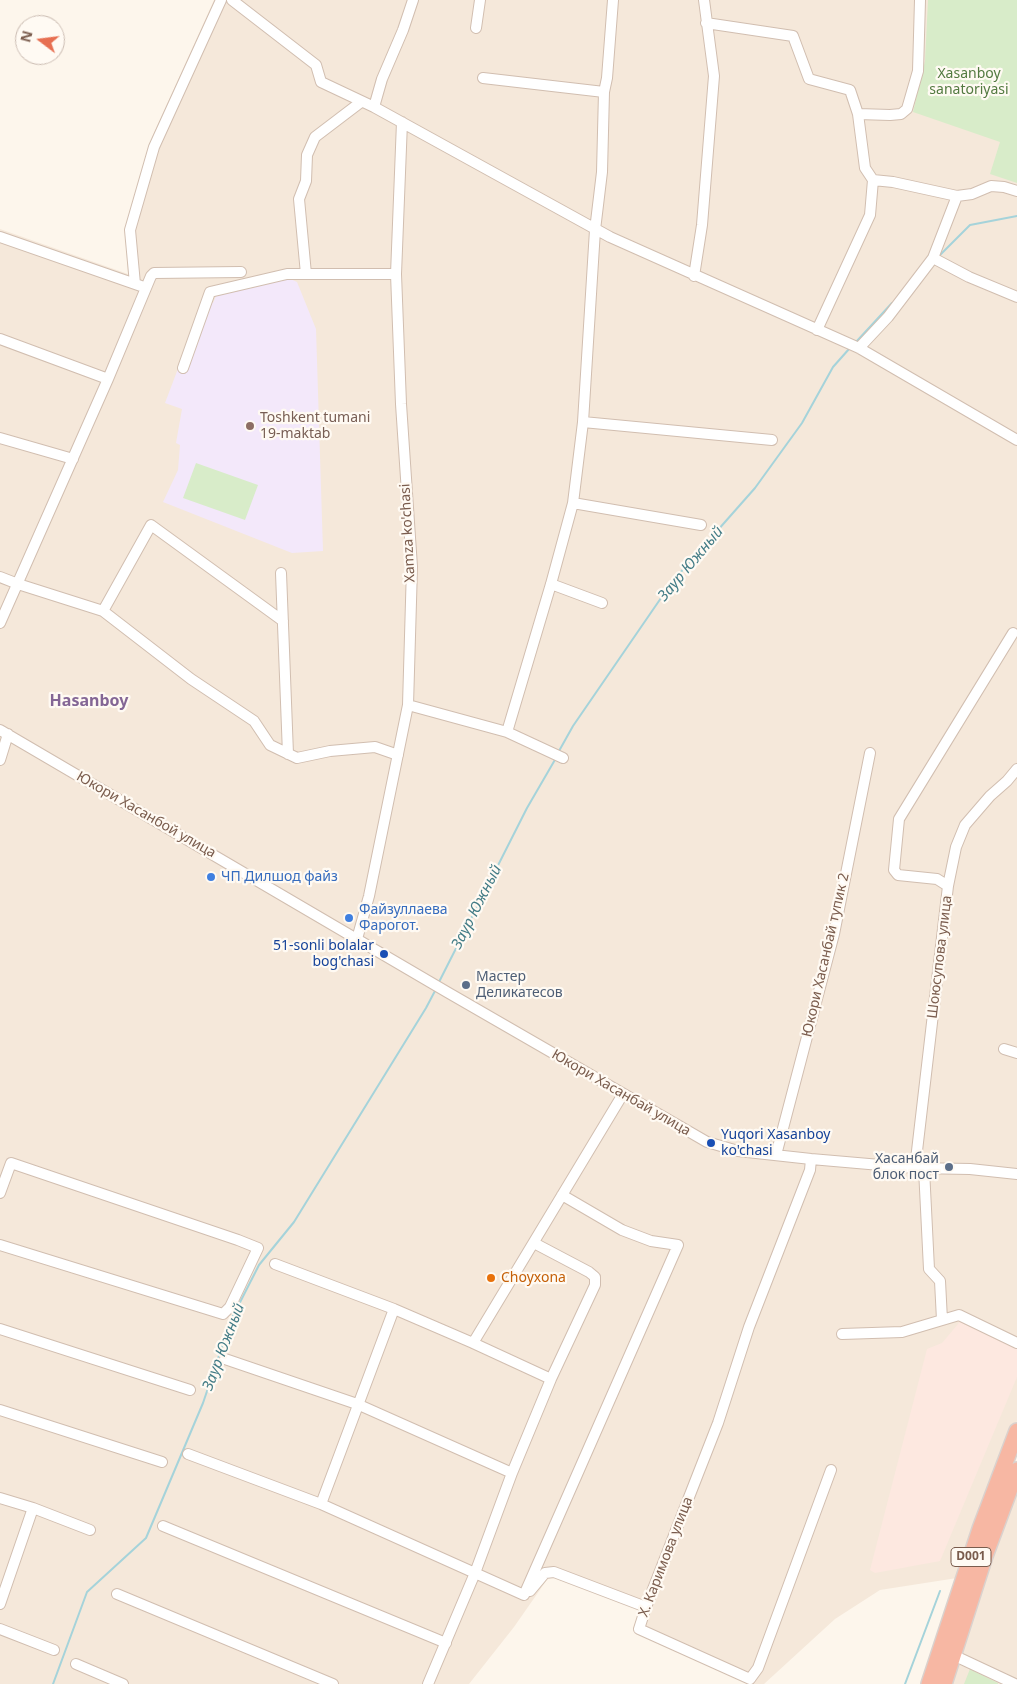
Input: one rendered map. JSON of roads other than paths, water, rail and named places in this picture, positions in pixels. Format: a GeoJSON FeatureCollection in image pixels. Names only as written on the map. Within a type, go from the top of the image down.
{"type":"FeatureCollection","features":[{"type":"Feature","properties":{"kind":"highway","name":"D001"},"geometry":{"type":"LineString","coordinates":[[929,1684],[980,1529],[1017,1431]]}},
{"type":"Feature","properties":{"kind":"highway","name":"D001"},"geometry":{"type":"LineString","coordinates":[[944,1684],[985,1556],[1017,1470]]}},
{"type":"Feature","properties":{"kind":"street"},"geometry":{"type":"LineString","coordinates":[[136,284],[130,230],[154,147],[221,0]]}},
{"type":"Feature","properties":{"kind":"street"},"geometry":{"type":"LineString","coordinates":[[232,0],[316,65],[321,82],[402,122],[595,230],[694,276],[859,348],[1017,440]]}},
{"type":"Feature","properties":{"kind":"street"},"geometry":{"type":"LineString","coordinates":[[374,107],[382,79],[403,30],[413,0]]}},
{"type":"Feature","properties":{"kind":"street"},"geometry":{"type":"LineString","coordinates":[[476,28],[480,0]]}},
{"type":"Feature","properties":{"kind":"street"},"geometry":{"type":"LineString","coordinates":[[507,732],[573,503],[583,422],[595,230],[602,172],[604,92],[607,78],[613,0]]}},
{"type":"Feature","properties":{"kind":"street"},"geometry":{"type":"LineString","coordinates":[[694,276],[702,225],[714,76],[704,0]]}},
{"type":"Feature","properties":{"kind":"street"},"geometry":{"type":"LineString","coordinates":[[858,114],[901,114],[908,109],[918,71],[920,0]]}},
{"type":"Feature","properties":{"kind":"street"},"geometry":{"type":"LineString","coordinates":[[706,23],[793,36],[809,80],[850,90],[858,114],[865,168],[873,180],[870,215],[817,330]]}},
{"type":"Feature","properties":{"kind":"street"},"geometry":{"type":"LineString","coordinates":[[483,78],[604,92]]}},
{"type":"Feature","properties":{"kind":"street"},"geometry":{"type":"LineString","coordinates":[[306,274],[299,198],[306,181],[306,155],[315,137],[361,102]]}},
{"type":"Feature","properties":{"kind":"street","name":"Xamza ko'chasi"},"geometry":{"type":"LineString","coordinates":[[357,938],[369,896],[408,706],[412,567],[401,404],[396,274],[402,122]]}},
{"type":"Feature","properties":{"kind":"street"},"geometry":{"type":"LineString","coordinates":[[873,180],[893,182],[957,196],[972,194],[991,186],[1017,191]]}},
{"type":"Feature","properties":{"kind":"street"},"geometry":{"type":"LineString","coordinates":[[859,348],[888,317],[933,258],[957,196]]}},
{"type":"Feature","properties":{"kind":"street"},"geometry":{"type":"LineString","coordinates":[[0,236],[147,288]]}},
{"type":"Feature","properties":{"kind":"street"},"geometry":{"type":"LineString","coordinates":[[933,258],[969,277],[1017,296]]}},
{"type":"Feature","properties":{"kind":"street"},"geometry":{"type":"LineString","coordinates":[[0,622],[108,380],[151,276],[154,273],[241,272]]}},
{"type":"Feature","properties":{"kind":"street"},"geometry":{"type":"LineString","coordinates":[[183,368],[210,292],[287,274],[396,274]]}},
{"type":"Feature","properties":{"kind":"street"},"geometry":{"type":"LineString","coordinates":[[0,339],[108,380]]}},
{"type":"Feature","properties":{"kind":"street"},"geometry":{"type":"LineString","coordinates":[[583,422],[772,440]]}},
{"type":"Feature","properties":{"kind":"street"},"geometry":{"type":"LineString","coordinates":[[0,438],[73,459]]}},
{"type":"Feature","properties":{"kind":"street"},"geometry":{"type":"LineString","coordinates":[[573,503],[701,524]]}},
{"type":"Feature","properties":{"kind":"street"},"geometry":{"type":"LineString","coordinates":[[102,611],[151,525],[283,621]]}},
{"type":"Feature","properties":{"kind":"street"},"geometry":{"type":"LineString","coordinates":[[281,573],[288,754]]}},
{"type":"Feature","properties":{"kind":"street"},"geometry":{"type":"LineString","coordinates":[[0,577],[102,611],[191,679],[254,721],[270,744],[288,754],[297,758],[330,751],[375,747],[398,755]]}},
{"type":"Feature","properties":{"kind":"street"},"geometry":{"type":"LineString","coordinates":[[551,584],[602,603]]}},
{"type":"Feature","properties":{"kind":"street"},"geometry":{"type":"LineString","coordinates":[[948,886],[937,879],[898,875],[894,870],[899,818],[1013,633]]}},
{"type":"Feature","properties":{"kind":"street"},"geometry":{"type":"LineString","coordinates":[[408,706],[507,732],[563,758]]}},
{"type":"Feature","properties":{"kind":"street"},"geometry":{"type":"LineString","coordinates":[[0,760],[4,732]]}},
{"type":"Feature","properties":{"kind":"street","name":"Юкори Хасанбой улица"},"geometry":{"type":"LineString","coordinates":[[4,732],[447,992]]}},
{"type":"Feature","properties":{"kind":"street","name":"Юкори Хасанбай тупик 2"},"geometry":{"type":"LineString","coordinates":[[776,1155],[834,934],[870,753]]}},
{"type":"Feature","properties":{"kind":"street","name":"Шоюсупова улица"},"geometry":{"type":"LineString","coordinates":[[942,1320],[940,1281],[929,1269],[920,1168],[948,886],[961,832],[977,811],[1007,781],[1017,768]]}},
{"type":"Feature","properties":{"kind":"street","name":"Юкори Хасанбай улица"},"geometry":{"type":"LineString","coordinates":[[447,992],[694,1136],[715,1145],[738,1151],[811,1159],[920,1168],[970,1169],[1017,1174]]}},
{"type":"Feature","properties":{"kind":"street"},"geometry":{"type":"LineString","coordinates":[[1004,1049],[1017,1053]]}},
{"type":"Feature","properties":{"kind":"street"},"geometry":{"type":"LineString","coordinates":[[473,1343],[623,1094]]}},
{"type":"Feature","properties":{"kind":"street","name":"Х. Каримова улица"},"geometry":{"type":"LineString","coordinates":[[811,1159],[810,1170],[749,1327],[718,1423],[639,1629],[750,1679],[758,1668],[831,1470]]}},
{"type":"Feature","properties":{"kind":"street"},"geometry":{"type":"LineString","coordinates":[[0,1193],[11,1163],[258,1248],[230,1307],[223,1314],[0,1245]]}},
{"type":"Feature","properties":{"kind":"street"},"geometry":{"type":"LineString","coordinates":[[188,1454],[322,1504],[524,1595],[541,1570],[678,1245],[652,1241],[622,1230],[562,1196]]}},
{"type":"Feature","properties":{"kind":"street"},"geometry":{"type":"LineString","coordinates":[[428,1684],[475,1573],[512,1473],[551,1380],[595,1285],[595,1277],[589,1272],[534,1243]]}},
{"type":"Feature","properties":{"kind":"street"},"geometry":{"type":"LineString","coordinates":[[275,1264],[394,1309],[473,1343],[551,1380]]}},
{"type":"Feature","properties":{"kind":"street"},"geometry":{"type":"LineString","coordinates":[[322,1504],[394,1309]]}},
{"type":"Feature","properties":{"kind":"street"},"geometry":{"type":"LineString","coordinates":[[842,1334],[902,1332],[959,1315],[1017,1343]]}},
{"type":"Feature","properties":{"kind":"street"},"geometry":{"type":"LineString","coordinates":[[0,1329],[190,1390]]}},
{"type":"Feature","properties":{"kind":"street"},"geometry":{"type":"LineString","coordinates":[[225,1358],[358,1404],[512,1473]]}},
{"type":"Feature","properties":{"kind":"street"},"geometry":{"type":"LineString","coordinates":[[0,1410],[162,1462]]}},
{"type":"Feature","properties":{"kind":"street"},"geometry":{"type":"LineString","coordinates":[[0,1498],[33,1508],[90,1530]]}},
{"type":"Feature","properties":{"kind":"street"},"geometry":{"type":"LineString","coordinates":[[0,1604],[33,1508]]}},
{"type":"Feature","properties":{"kind":"street"},"geometry":{"type":"LineString","coordinates":[[163,1526],[446,1643]]}},
{"type":"Feature","properties":{"kind":"street"},"geometry":{"type":"LineString","coordinates":[[541,1570],[554,1572],[646,1607]]}},
{"type":"Feature","properties":{"kind":"street"},"geometry":{"type":"LineString","coordinates":[[117,1594],[333,1684]]}},
{"type":"Feature","properties":{"kind":"street"},"geometry":{"type":"LineString","coordinates":[[0,1629],[54,1650]]}},
{"type":"Feature","properties":{"kind":"street"},"geometry":{"type":"LineString","coordinates":[[953,1655],[1015,1684]]}},
{"type":"Feature","properties":{"kind":"street"},"geometry":{"type":"LineString","coordinates":[[76,1664],[123,1684]]}},
{"type":"Feature","properties":{"kind":"waterway","name":"Заур Южный"},"geometry":{"type":"LineString","coordinates":[[938,257],[970,225],[1017,216]]}},
{"type":"Feature","properties":{"kind":"waterway","name":"Заур Южный"},"geometry":{"type":"LineString","coordinates":[[856,342],[892,303]]}},
{"type":"Feature","properties":{"kind":"waterway","name":"Заур Южный"},"geometry":{"type":"LineString","coordinates":[[559,751],[573,726],[672,582],[755,488],[802,423],[833,367],[849,349]]}},
{"type":"Feature","properties":{"kind":"waterway","name":"Заур Южный"},"geometry":{"type":"LineString","coordinates":[[439,982],[527,808],[556,758]]}},
{"type":"Feature","properties":{"kind":"waterway","name":"Заур Южный"},"geometry":{"type":"LineString","coordinates":[[53,1684],[87,1592],[146,1538],[203,1403],[231,1320],[259,1265],[294,1222],[436,989]]}},
{"type":"Feature","properties":{"kind":"waterway"},"geometry":{"type":"LineString","coordinates":[[905,1684],[940,1591]]}},
{"type":"Feature","properties":{"kind":"place","name":"Toshkent tumani 19-maktab"},"geometry":{"type":"Point","coordinates":[250,426]}},
{"type":"Feature","properties":{"kind":"place","name":"ЧП Дилшод файз"},"geometry":{"type":"Point","coordinates":[211,877]}},
{"type":"Feature","properties":{"kind":"place","name":"Файзуллаева Фарогот."},"geometry":{"type":"Point","coordinates":[349,918]}},
{"type":"Feature","properties":{"kind":"place","name":"51-sonli bolalar bog'chasi"},"geometry":{"type":"Point","coordinates":[384,954]}},
{"type":"Feature","properties":{"kind":"place","name":"Мастер Деликатесов"},"geometry":{"type":"Point","coordinates":[466,985]}},
{"type":"Feature","properties":{"kind":"place","name":"Yuqori Xasanboy ko'chasi"},"geometry":{"type":"Point","coordinates":[711,1143]}},
{"type":"Feature","properties":{"kind":"place","name":"Хасанбай блок пост"},"geometry":{"type":"Point","coordinates":[949,1167]}},
{"type":"Feature","properties":{"kind":"place","name":"Choyxona"},"geometry":{"type":"Point","coordinates":[491,1278]}},
{"type":"Feature","properties":{"kind":"district","name":"Hasanboy"},"geometry":{"type":"Point","coordinates":[89,701]}},
{"type":"Feature","properties":{"kind":"park label","name":"Xasanboy sanatoriyasi"},"geometry":{"type":"Point","coordinates":[969,82]}}]}
